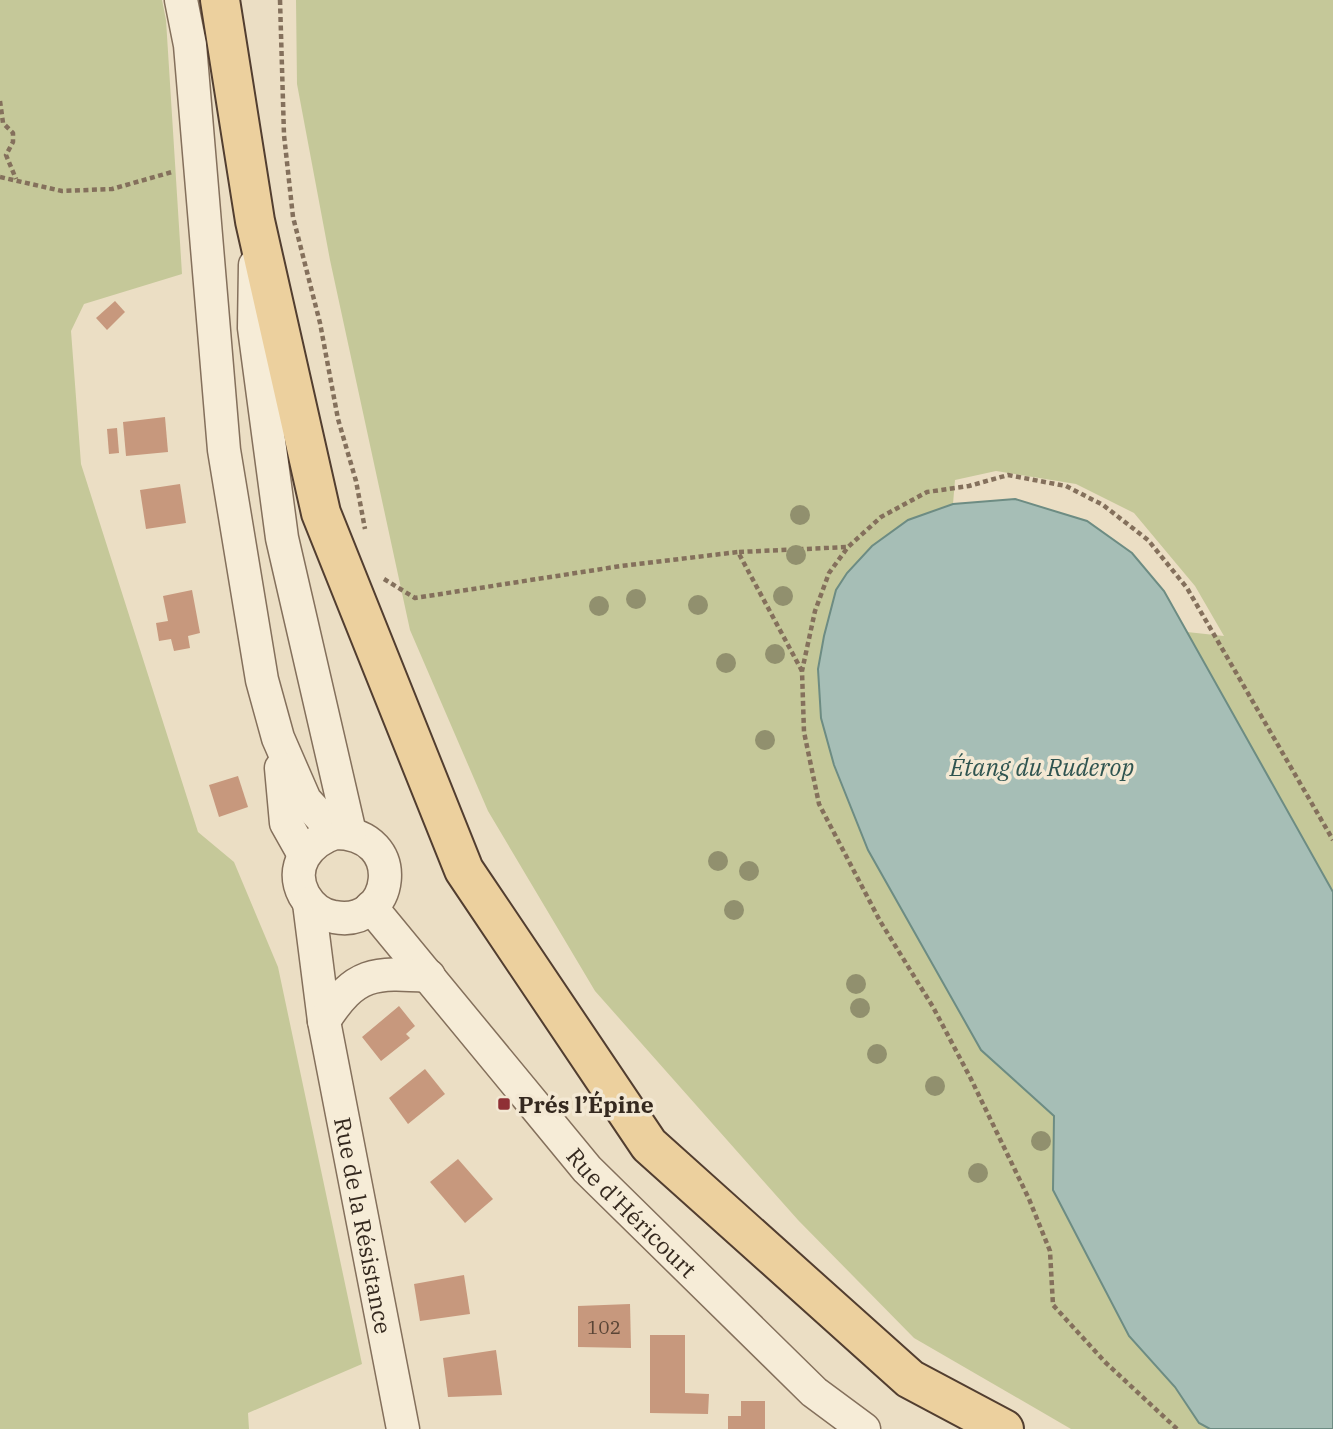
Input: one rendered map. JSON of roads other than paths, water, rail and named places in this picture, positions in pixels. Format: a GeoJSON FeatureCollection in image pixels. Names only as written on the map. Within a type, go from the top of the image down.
{"type":"FeatureCollection","features":[{"type":"Feature","properties":{"kind":"main road"},"geometry":{"type":"LineString","coordinates":[[220,0],[255,221],[321,513],[464,870],[649,1145],[910,1379],[1004,1429]]}},
{"type":"Feature","properties":{"kind":"main road"},"geometry":{"type":"LineString","coordinates":[[227,42],[233,0]]}},
{"type":"Feature","properties":{"kind":"street"},"geometry":{"type":"LineString","coordinates":[[181,0],[191,45],[224,450],[262,680],[278,738],[304,800],[342,833],[374,845],[386,870],[380,897],[372,908],[358,916],[342,919],[318,911],[309,903],[299,880],[304,855],[312,845],[342,833]]}},
{"type":"Feature","properties":{"kind":"street"},"geometry":{"type":"LineString","coordinates":[[255,221],[254,328],[282,538],[342,833]]}},
{"type":"Feature","properties":{"kind":"street"},"geometry":{"type":"LineString","coordinates":[[278,738],[286,823],[304,855]]}},
{"type":"Feature","properties":{"kind":"street","name":"Rue de la Résistance"},"geometry":{"type":"LineString","coordinates":[[309,903],[324,1021],[403,1429]]}},
{"type":"Feature","properties":{"kind":"street","name":"Rue d'Héricourt"},"geometry":{"type":"LineString","coordinates":[[372,908],[587,1169],[814,1392],[864,1429]]}},
{"type":"Feature","properties":{"kind":"street","name":"Rue de la Résistance"},"geometry":{"type":"LineString","coordinates":[[324,1021],[342,919]]}},
{"type":"Feature","properties":{"kind":"street"},"geometry":{"type":"LineString","coordinates":[[324,1021],[340,996],[357,981],[387,972],[429,976]]}},
{"type":"Feature","properties":{"kind":"water","name":"Étang du Ruderop"},"geometry":{"type":"Polygon","coordinates":[[[1015,499],[1087,521],[1132,553],[1164,591],[1333,892],[1333,1429],[1210,1429],[1199,1423],[1175,1387],[1129,1336],[1053,1190],[1054,1116],[981,1050],[868,850],[834,765],[821,718],[818,669],[836,590],[847,573],[872,546],[908,520],[953,504],[1015,499]]]}},
{"type":"Feature","properties":{"kind":"place","name":"Prés l’Épine"},"geometry":{"type":"Point","coordinates":[504,1104]}}]}
